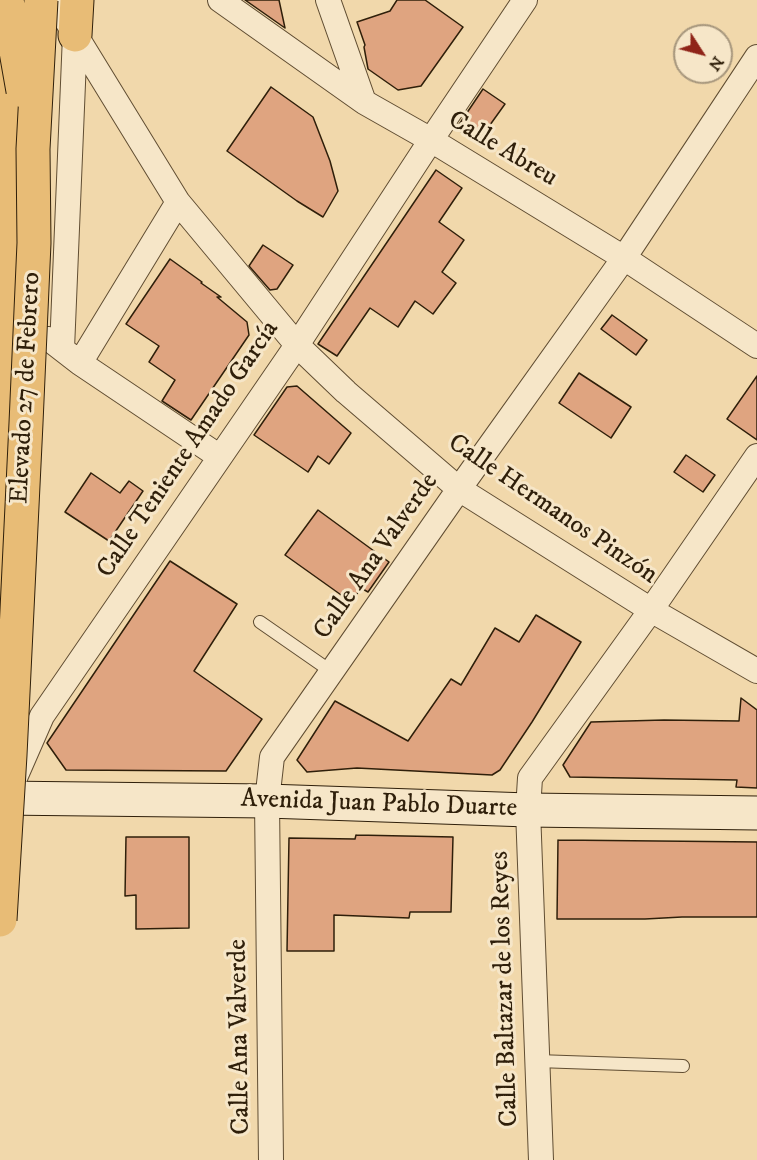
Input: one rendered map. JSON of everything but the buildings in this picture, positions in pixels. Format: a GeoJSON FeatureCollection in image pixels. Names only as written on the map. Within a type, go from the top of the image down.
{"type":"FeatureCollection","features":[{"type":"Feature","properties":{"kind":"main road"},"geometry":{"type":"LineString","coordinates":[[0,587],[16,153],[7,0]]}},
{"type":"Feature","properties":{"kind":"main road"},"geometry":{"type":"LineString","coordinates":[[16,0],[13,110],[16,153]]}},
{"type":"Feature","properties":{"kind":"main road","name":"Elevado 27 de Febrero"},"geometry":{"type":"LineString","coordinates":[[0,920],[10,755],[33,255],[16,153],[41,0]]}},
{"type":"Feature","properties":{"kind":"main road"},"geometry":{"type":"LineString","coordinates":[[75,35],[77,0]]}},
{"type":"Feature","properties":{"kind":"main road","name":"Avenida Juan Pablo Duarte"},"geometry":{"type":"LineString","coordinates":[[3,798],[267,801],[528,810],[757,813]]}},
{"type":"Feature","properties":{"kind":"street","name":"Calle Hermanos Pinzón"},"geometry":{"type":"LineString","coordinates":[[54,0],[177,202],[297,345],[346,392],[459,489],[651,610],[757,671]]}},
{"type":"Feature","properties":{"kind":"street","name":"Calle Abreu"},"geometry":{"type":"LineString","coordinates":[[220,0],[364,102],[624,258],[757,346]]}},
{"type":"Feature","properties":{"kind":"street"},"geometry":{"type":"LineString","coordinates":[[328,0],[364,102]]}},
{"type":"Feature","properties":{"kind":"street","name":"Calle Teniente Amado García"},"geometry":{"type":"LineString","coordinates":[[3,798],[42,716],[297,345],[430,140],[525,0]]}},
{"type":"Feature","properties":{"kind":"street"},"geometry":{"type":"LineString","coordinates":[[71,356],[75,35]]}},
{"type":"Feature","properties":{"kind":"street","name":"Calle Ana Valverde"},"geometry":{"type":"LineString","coordinates":[[271,1160],[267,801],[272,757],[624,258],[757,57]]}},
{"type":"Feature","properties":{"kind":"street"},"geometry":{"type":"LineString","coordinates":[[71,356],[177,202]]}},
{"type":"Feature","properties":{"kind":"street"},"geometry":{"type":"LineString","coordinates":[[11,313],[220,457]]}},
{"type":"Feature","properties":{"kind":"street","name":"Calle Baltazar de los Reyes"},"geometry":{"type":"LineString","coordinates":[[541,1160],[528,810],[530,778],[651,610],[757,456]]}},
{"type":"Feature","properties":{"kind":"lane"},"geometry":{"type":"LineString","coordinates":[[260,622],[332,672]]}},
{"type":"Feature","properties":{"kind":"lane"},"geometry":{"type":"LineString","coordinates":[[537,1061],[683,1066]]}}]}
